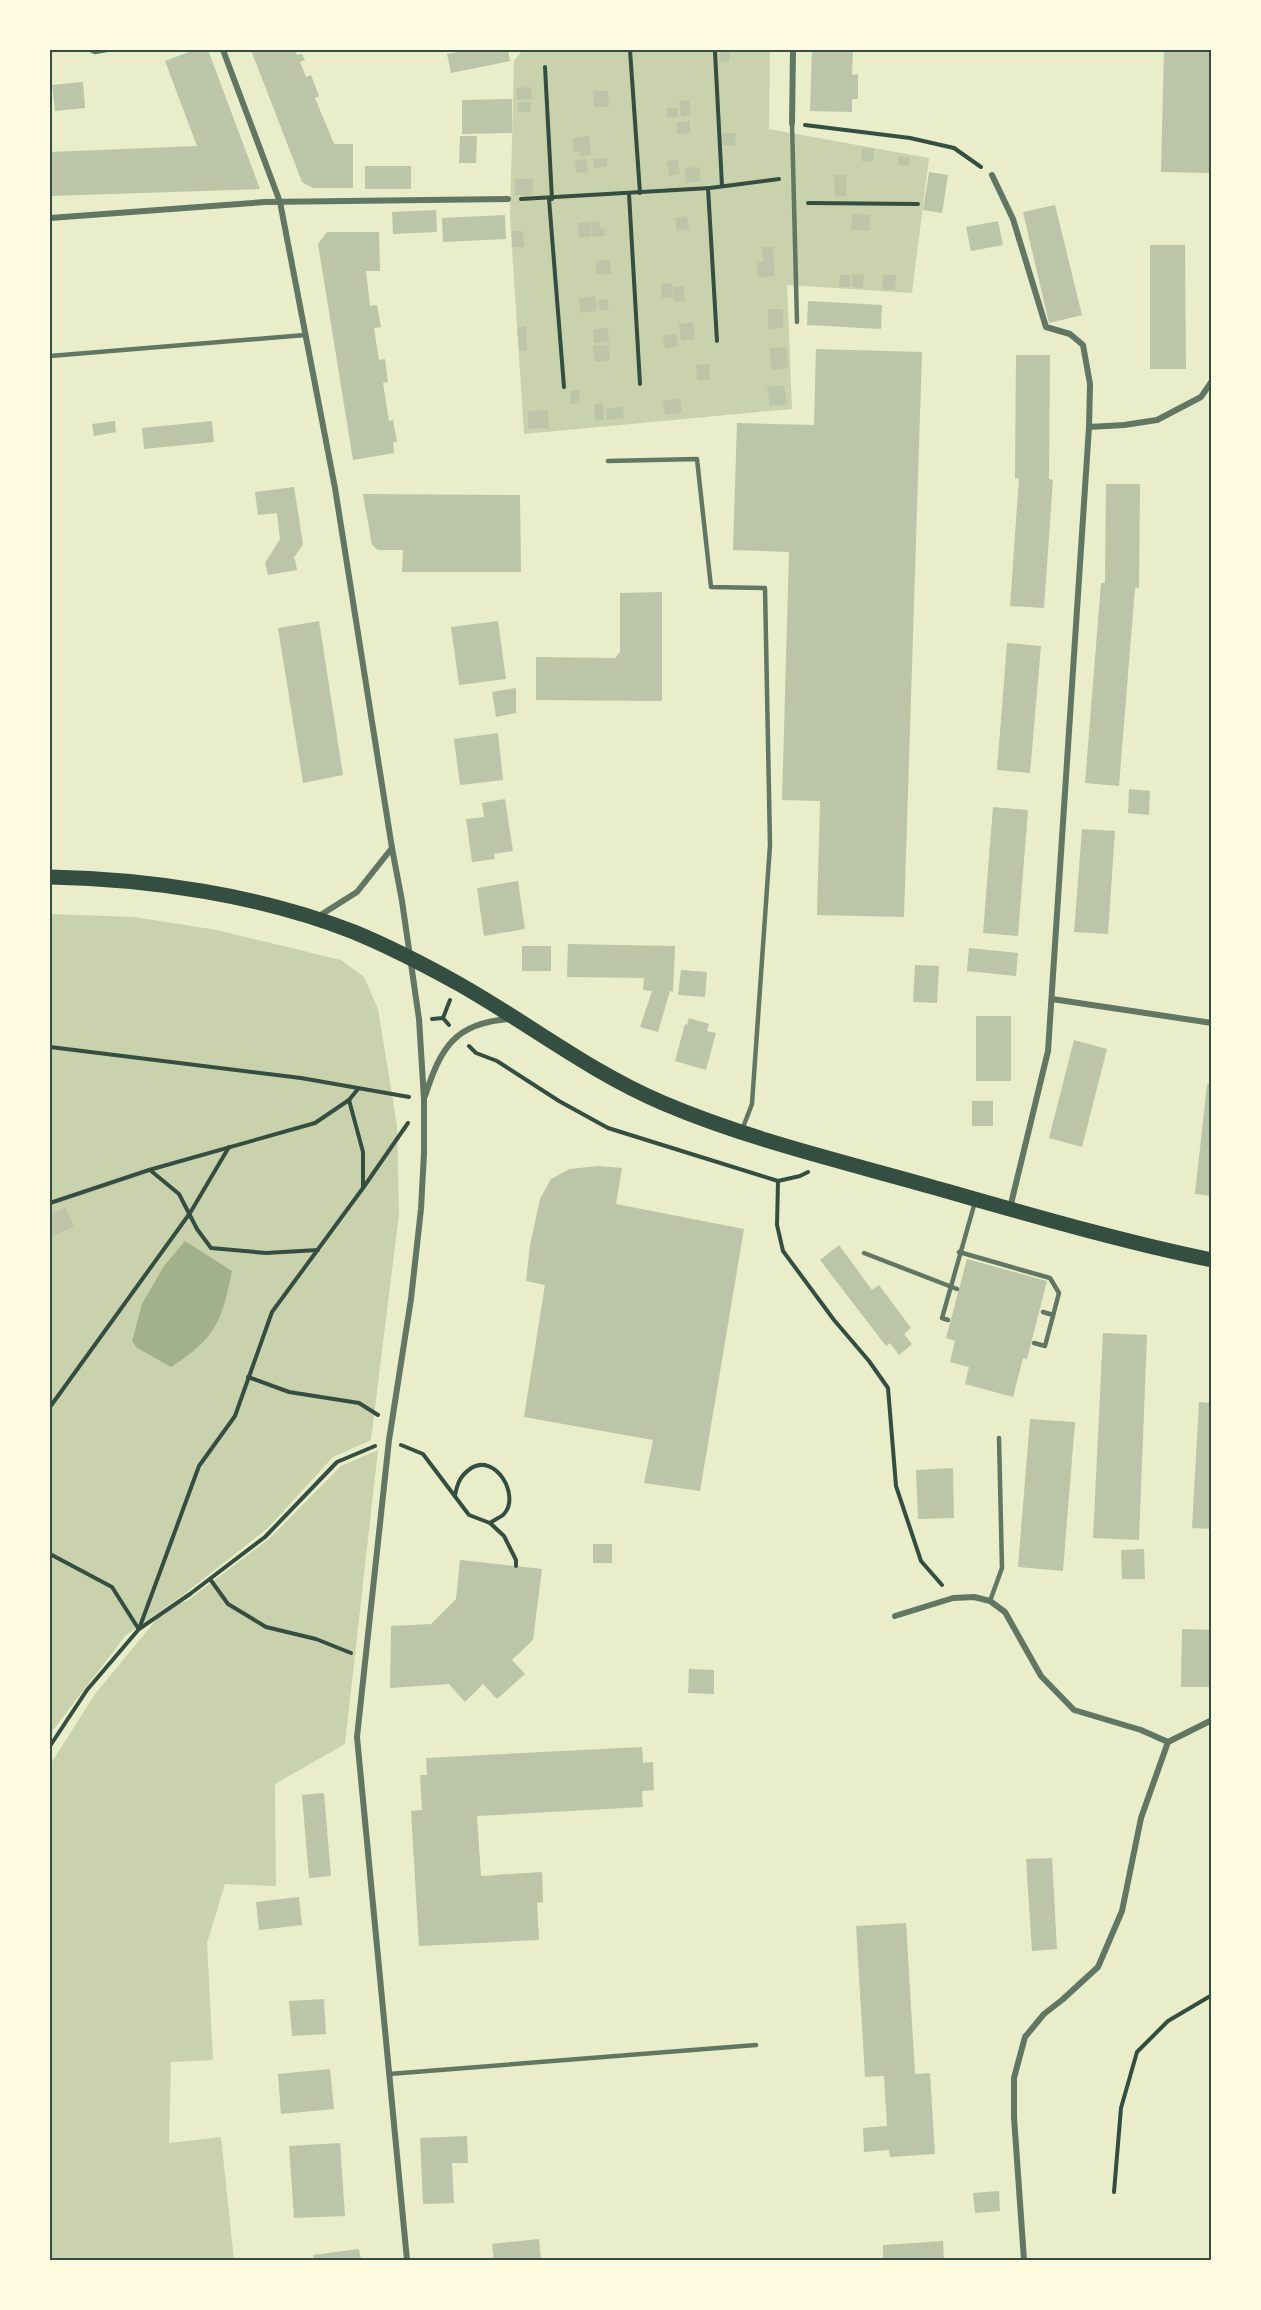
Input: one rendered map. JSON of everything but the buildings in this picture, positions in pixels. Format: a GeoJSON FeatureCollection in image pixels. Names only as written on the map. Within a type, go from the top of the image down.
{"type":"FeatureCollection","features":[{"type":"Feature","properties":{"kind":"main road"},"geometry":{"type":"LineString","coordinates":[[50,877],[142,884],[194,891],[257,903],[314,918],[351,931],[410,957],[468,989],[588,1066],[664,1104],[741,1132],[976,1200],[1212,1260]]}},
{"type":"Feature","properties":{"kind":"street"},"geometry":{"type":"LineString","coordinates":[[223,50],[280,202],[334,488],[419,1019],[424,1099],[421,1209],[411,1299],[389,1440],[357,1737],[407,2260]]}},
{"type":"Feature","properties":{"kind":"street"},"geometry":{"type":"LineString","coordinates":[[792,123],[793,50]]}},
{"type":"Feature","properties":{"kind":"street"},"geometry":{"type":"LineString","coordinates":[[992,175],[1013,219],[1046,327],[1070,334],[1083,345],[1090,384],[1048,1051],[1010,1209]]}},
{"type":"Feature","properties":{"kind":"street"},"geometry":{"type":"LineString","coordinates":[[50,218],[280,202],[508,200]]}},
{"type":"Feature","properties":{"kind":"street"},"geometry":{"type":"LineString","coordinates":[[1089,427],[1157,420],[1201,397],[1212,381]]}},
{"type":"Feature","properties":{"kind":"street"},"geometry":{"type":"LineString","coordinates":[[314,918],[357,892],[392,848]]}},
{"type":"Feature","properties":{"kind":"street"},"geometry":{"type":"LineString","coordinates":[[1052,999],[1212,1023]]}},
{"type":"Feature","properties":{"kind":"street"},"geometry":{"type":"LineString","coordinates":[[424,1099],[440,1057],[459,1034],[486,1021],[514,1019]]}},
{"type":"Feature","properties":{"kind":"street"},"geometry":{"type":"LineString","coordinates":[[895,1616],[953,1599],[974,1597],[990,1601],[1005,1612],[1041,1676],[1074,1710],[1142,1730],[1168,1742]]}},
{"type":"Feature","properties":{"kind":"street"},"geometry":{"type":"LineString","coordinates":[[1024,2260],[1014,2117],[1014,2078],[1025,2037],[1044,2014],[1098,1967],[1122,1911],[1141,1818],[1168,1742],[1212,1720]]}},
{"type":"Feature","properties":{"kind":"lane"},"geometry":{"type":"LineString","coordinates":[[91,50],[95,52],[106,50]]}},
{"type":"Feature","properties":{"kind":"lane"},"geometry":{"type":"LineString","coordinates":[[792,123],[797,322]]}},
{"type":"Feature","properties":{"kind":"lane"},"geometry":{"type":"LineString","coordinates":[[50,356],[305,335]]}},
{"type":"Feature","properties":{"kind":"lane"},"geometry":{"type":"LineString","coordinates":[[608,461],[697,459],[711,587],[765,588],[770,845],[752,1104],[741,1132]]}},
{"type":"Feature","properties":{"kind":"lane"},"geometry":{"type":"LineString","coordinates":[[948,1320],[942,1318],[959,1252],[976,1200]]}},
{"type":"Feature","properties":{"kind":"lane"},"geometry":{"type":"LineString","coordinates":[[959,1252],[1050,1278],[1059,1293],[1045,1346],[1034,1343]]}},
{"type":"Feature","properties":{"kind":"lane"},"geometry":{"type":"LineString","coordinates":[[864,1253],[957,1289]]}},
{"type":"Feature","properties":{"kind":"lane"},"geometry":{"type":"LineString","coordinates":[[1043,1312],[1053,1315]]}},
{"type":"Feature","properties":{"kind":"lane"},"geometry":{"type":"LineString","coordinates":[[990,1601],[1002,1568],[999,1438]]}},
{"type":"Feature","properties":{"kind":"lane"},"geometry":{"type":"LineString","coordinates":[[388,2074],[756,2045]]}},
{"type":"Feature","properties":{"kind":"path"},"geometry":{"type":"LineString","coordinates":[[630,50],[640,193]]}},
{"type":"Feature","properties":{"kind":"path"},"geometry":{"type":"LineString","coordinates":[[715,52],[722,186]]}},
{"type":"Feature","properties":{"kind":"path"},"geometry":{"type":"LineString","coordinates":[[545,67],[550,199],[564,387]]}},
{"type":"Feature","properties":{"kind":"path"},"geometry":{"type":"LineString","coordinates":[[792,123],[910,138],[954,148],[992,175]]}},
{"type":"Feature","properties":{"kind":"path"},"geometry":{"type":"LineString","coordinates":[[508,200],[708,188],[795,177]]}},
{"type":"Feature","properties":{"kind":"path"},"geometry":{"type":"LineString","coordinates":[[708,188],[717,341]]}},
{"type":"Feature","properties":{"kind":"path"},"geometry":{"type":"LineString","coordinates":[[629,194],[640,384]]}},
{"type":"Feature","properties":{"kind":"path"},"geometry":{"type":"LineString","coordinates":[[795,203],[918,204]]}},
{"type":"Feature","properties":{"kind":"path"},"geometry":{"type":"LineString","coordinates":[[443,1018],[476,1053],[497,1061],[559,1101],[608,1128],[778,1181],[800,1176],[833,1159]]}},
{"type":"Feature","properties":{"kind":"path"},"geometry":{"type":"LineString","coordinates":[[50,1047],[289,1077],[424,1099],[363,1188],[272,1312],[235,1416],[199,1466],[139,1629]]}},
{"type":"Feature","properties":{"kind":"path"},"geometry":{"type":"LineString","coordinates":[[50,1203],[149,1170],[315,1122],[349,1100],[358,1088]]}},
{"type":"Feature","properties":{"kind":"path"},"geometry":{"type":"LineString","coordinates":[[349,1100],[363,1152],[363,1188]]}},
{"type":"Feature","properties":{"kind":"path"},"geometry":{"type":"LineString","coordinates":[[50,1407],[190,1213],[230,1147]]}},
{"type":"Feature","properties":{"kind":"path"},"geometry":{"type":"LineString","coordinates":[[149,1170],[178,1194],[197,1229],[211,1248],[266,1253],[318,1250]]}},
{"type":"Feature","properties":{"kind":"path"},"geometry":{"type":"LineString","coordinates":[[778,1181],[777,1225],[783,1251],[834,1320],[869,1360],[888,1388],[896,1486],[921,1561],[953,1599]]}},
{"type":"Feature","properties":{"kind":"path"},"geometry":{"type":"LineString","coordinates":[[249,1377],[289,1392],[359,1402],[391,1424]]}},
{"type":"Feature","properties":{"kind":"path"},"geometry":{"type":"LineString","coordinates":[[50,1746],[87,1690],[139,1629],[265,1537],[337,1462],[389,1440],[423,1454],[469,1515],[490,1523],[504,1536],[516,1560],[516,1566]]}},
{"type":"Feature","properties":{"kind":"path"},"geometry":{"type":"LineString","coordinates":[[455,1496],[462,1475],[476,1464],[487,1464],[498,1470],[508,1488],[510,1502],[504,1515],[490,1523]]}},
{"type":"Feature","properties":{"kind":"path"},"geometry":{"type":"LineString","coordinates":[[50,1554],[112,1587],[139,1629]]}},
{"type":"Feature","properties":{"kind":"path"},"geometry":{"type":"LineString","coordinates":[[210,1579],[228,1604],[266,1627],[316,1639],[365,1658]]}},
{"type":"Feature","properties":{"kind":"path"},"geometry":{"type":"LineString","coordinates":[[1114,2192],[1122,2108],[1137,2052],[1168,2021],[1212,1995]]}},
{"type":"Feature","properties":{"kind":"shaded area"},"geometry":{"type":"Polygon","coordinates":[[[523,50],[770,50],[769,129],[929,158],[912,293],[787,285],[792,409],[524,434],[510,217],[514,61],[523,50]]]}},
{"type":"Feature","properties":{"kind":"shaded area"},"geometry":{"type":"Polygon","coordinates":[[[50,914],[134,917],[217,930],[341,960],[364,977],[378,1009],[397,1125],[399,1215],[371,1440],[333,1457],[269,1527],[183,1595],[126,1635],[50,1734],[50,914]]]}},
{"type":"Feature","properties":{"kind":"shaded area"},"geometry":{"type":"Polygon","coordinates":[[[185,1241],[232,1271],[225,1303],[215,1327],[198,1347],[171,1367],[137,1348],[132,1341],[142,1304],[164,1266],[185,1241]]]}},
{"type":"Feature","properties":{"kind":"shaded area"},"geometry":{"type":"Polygon","coordinates":[[[378,1450],[345,1744],[275,1784],[276,1886],[225,1884],[207,1943],[213,2060],[171,2062],[169,2143],[221,2137],[234,2260],[50,2260],[50,1765],[95,1694],[166,1608],[187,1601],[269,1539],[341,1466],[378,1450]]]}}]}
